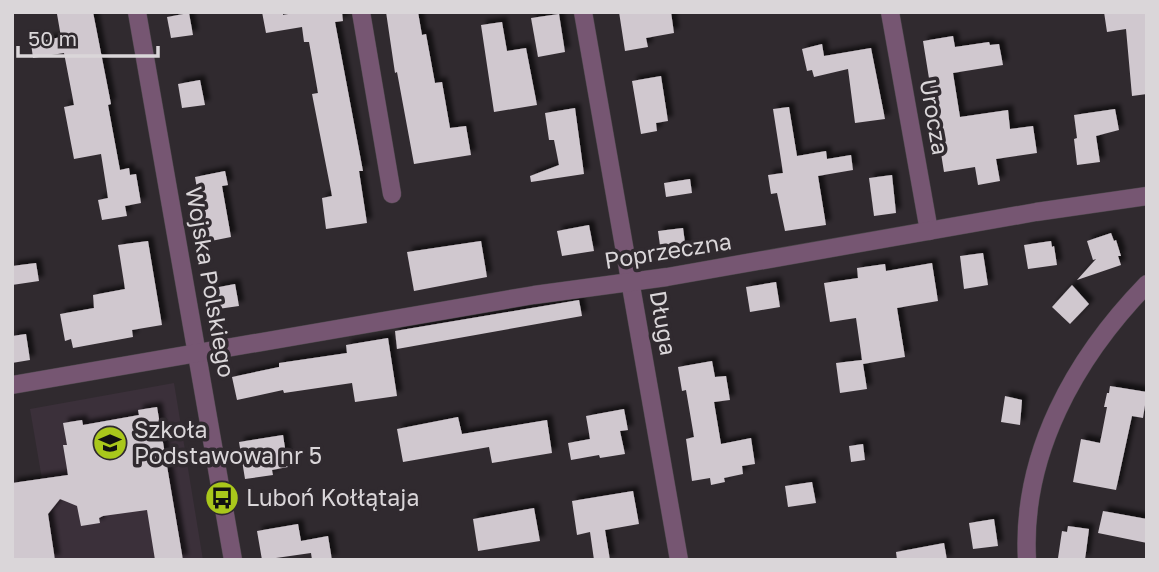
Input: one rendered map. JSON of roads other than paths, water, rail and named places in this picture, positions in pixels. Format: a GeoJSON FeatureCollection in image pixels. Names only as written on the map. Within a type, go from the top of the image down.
{"type":"FeatureCollection","features":[{"type":"Feature","properties":{"kind":"street","name":"Wojska Polskiego"},"geometry":{"type":"LineString","coordinates":[[136,12],[233,560]]}},
{"type":"Feature","properties":{"kind":"street"},"geometry":{"type":"LineString","coordinates":[[361,12],[392,194]]}},
{"type":"Feature","properties":{"kind":"street","name":"Długa"},"geometry":{"type":"LineString","coordinates":[[583,12],[679,560]]}},
{"type":"Feature","properties":{"kind":"street","name":"Urocza"},"geometry":{"type":"LineString","coordinates":[[890,12],[929,231]]}},
{"type":"Feature","properties":{"kind":"street","name":"Poprzeczna"},"geometry":{"type":"LineString","coordinates":[[12,385],[534,295],[631,282],[1147,196]]}},
{"type":"Feature","properties":{"kind":"street"},"geometry":{"type":"LineString","coordinates":[[1027,560],[1028,507],[1052,421],[1094,347],[1147,284]]}},
{"type":"Feature","properties":{"kind":"place","name":"Szkoła Podstawowa nr 5"},"geometry":{"type":"Point","coordinates":[110,443]}},
{"type":"Feature","properties":{"kind":"place","name":"Luboń Kołłątaja"},"geometry":{"type":"Point","coordinates":[222,498]}}]}
